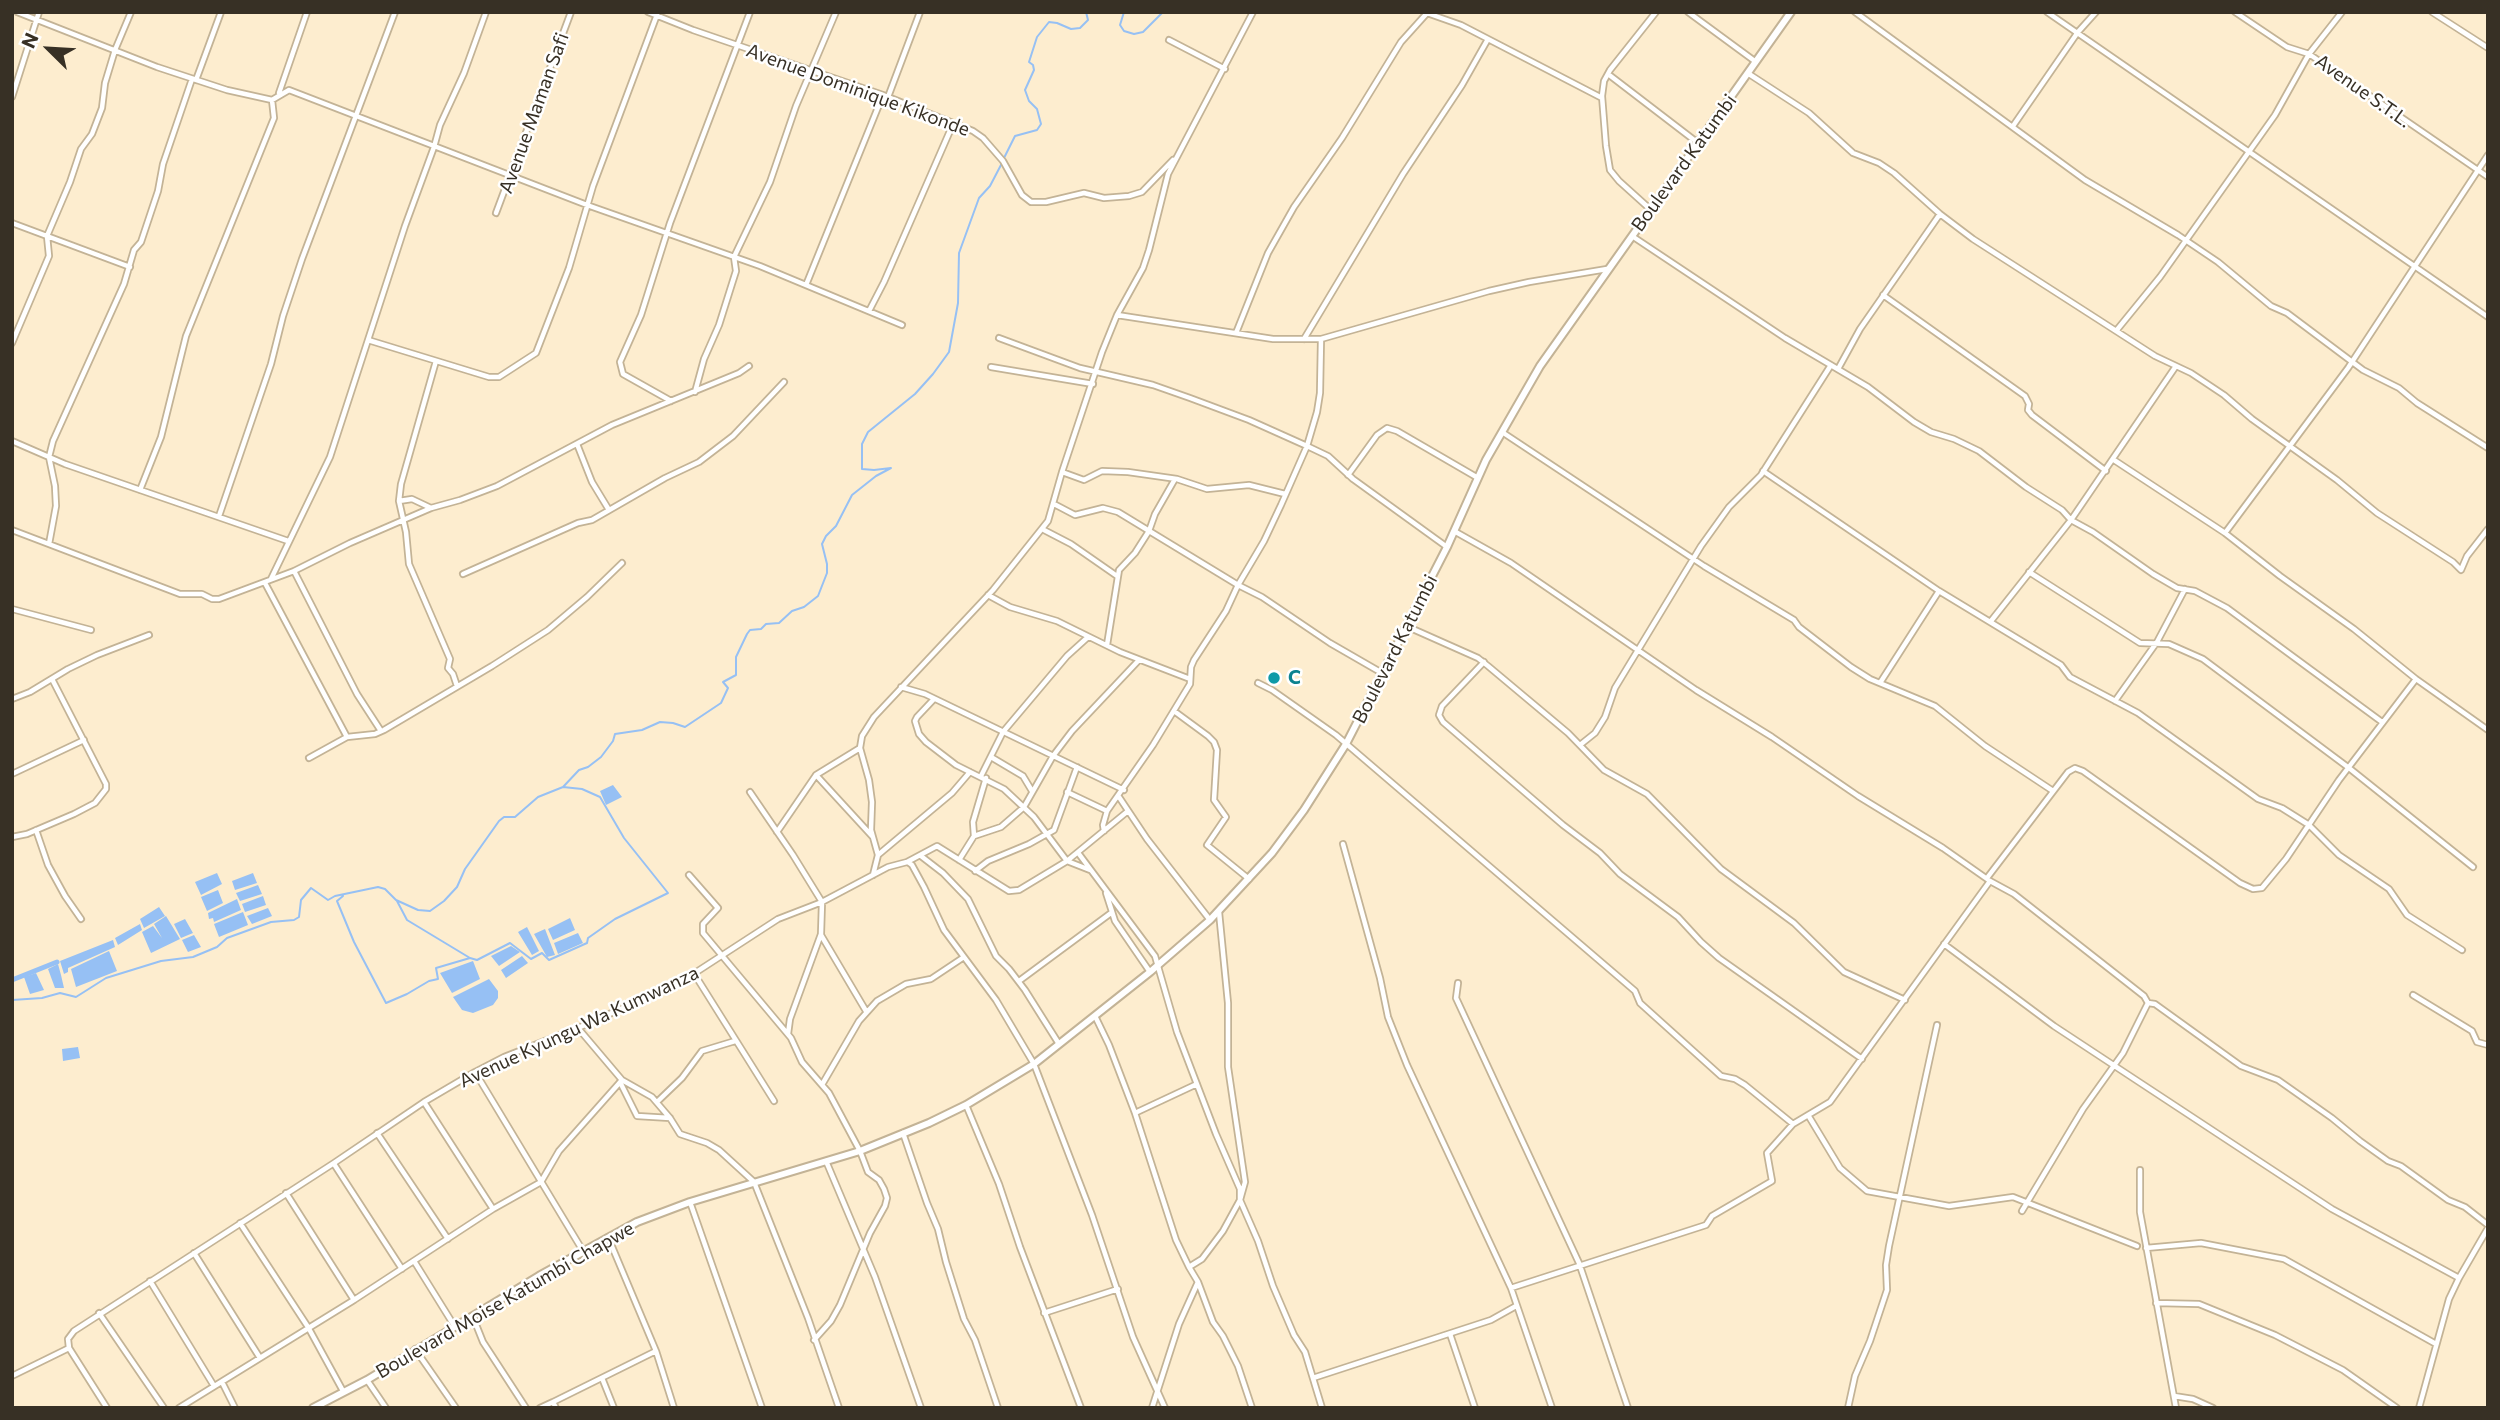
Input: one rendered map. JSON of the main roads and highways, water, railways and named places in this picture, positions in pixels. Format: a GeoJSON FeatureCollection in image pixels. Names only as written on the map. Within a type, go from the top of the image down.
{"type":"FeatureCollection","features":[{"type":"Feature","properties":{"kind":"water"},"geometry":{"type":"Polygon","coordinates":[[[613,785],[622,797],[606,805],[600,791],[613,785]]]}},
{"type":"Feature","properties":{"kind":"water"},"geometry":{"type":"Polygon","coordinates":[[[217,873],[222,884],[201,895],[195,882],[217,873]]]}},
{"type":"Feature","properties":{"kind":"water"},"geometry":{"type":"Polygon","coordinates":[[[253,873],[257,883],[235,890],[232,881],[253,873]]]}},
{"type":"Feature","properties":{"kind":"water"},"geometry":{"type":"Polygon","coordinates":[[[258,885],[262,894],[240,901],[236,893],[258,885]]]}},
{"type":"Feature","properties":{"kind":"water"},"geometry":{"type":"Polygon","coordinates":[[[218,890],[223,903],[207,911],[201,897],[218,890]]]}},
{"type":"Feature","properties":{"kind":"water"},"geometry":{"type":"Polygon","coordinates":[[[263,896],[266,905],[245,912],[242,904],[263,896]]]}},
{"type":"Feature","properties":{"kind":"water"},"geometry":{"type":"Polygon","coordinates":[[[237,899],[241,910],[214,922],[213,918],[209,919],[208,913],[237,899]]]}},
{"type":"Feature","properties":{"kind":"water"},"geometry":{"type":"Polygon","coordinates":[[[159,907],[165,916],[144,928],[140,919],[159,907]]]}},
{"type":"Feature","properties":{"kind":"water"},"geometry":{"type":"Polygon","coordinates":[[[268,908],[272,916],[252,924],[247,916],[268,908]]]}},
{"type":"Feature","properties":{"kind":"water"},"geometry":{"type":"Polygon","coordinates":[[[243,912],[248,925],[219,937],[214,924],[243,912]]]}},
{"type":"Feature","properties":{"kind":"water"},"geometry":{"type":"Polygon","coordinates":[[[166,916],[180,939],[151,953],[142,932],[153,926],[162,938],[154,924],[166,916]]]}},
{"type":"Feature","properties":{"kind":"water"},"geometry":{"type":"Polygon","coordinates":[[[570,918],[575,930],[553,940],[548,929],[570,918]]]}},
{"type":"Feature","properties":{"kind":"water"},"geometry":{"type":"Polygon","coordinates":[[[185,919],[193,933],[181,938],[174,924],[185,919]]]}},
{"type":"Feature","properties":{"kind":"water"},"geometry":{"type":"Polygon","coordinates":[[[140,924],[142,930],[118,945],[115,938],[140,924]]]}},
{"type":"Feature","properties":{"kind":"water"},"geometry":{"type":"Polygon","coordinates":[[[527,927],[539,951],[532,955],[518,932],[527,927]]]}},
{"type":"Feature","properties":{"kind":"water"},"geometry":{"type":"Polygon","coordinates":[[[545,929],[555,955],[547,957],[534,934],[545,929]]]}},
{"type":"Feature","properties":{"kind":"water"},"geometry":{"type":"Polygon","coordinates":[[[578,933],[583,943],[558,954],[554,943],[578,933]]]}},
{"type":"Feature","properties":{"kind":"water"},"geometry":{"type":"Polygon","coordinates":[[[194,935],[201,947],[188,952],[182,940],[194,935]]]}},
{"type":"Feature","properties":{"kind":"water"},"geometry":{"type":"Polygon","coordinates":[[[113,940],[115,947],[68,968],[68,972],[64,974],[60,961],[113,940]]]}},
{"type":"Feature","properties":{"kind":"water"},"geometry":{"type":"Polygon","coordinates":[[[511,946],[520,952],[499,966],[491,956],[511,946]]]}},
{"type":"Feature","properties":{"kind":"water"},"geometry":{"type":"Polygon","coordinates":[[[109,951],[117,971],[76,987],[71,969],[109,951]]]}},
{"type":"Feature","properties":{"kind":"water"},"geometry":{"type":"Polygon","coordinates":[[[522,956],[528,963],[506,978],[501,970],[522,956]]]}},
{"type":"Feature","properties":{"kind":"water"},"geometry":{"type":"Polygon","coordinates":[[[473,961],[480,979],[452,993],[440,973],[473,961]]]}},
{"type":"Feature","properties":{"kind":"water"},"geometry":{"type":"Polygon","coordinates":[[[58,964],[64,988],[55,988],[48,969],[58,964]]]}},
{"type":"Feature","properties":{"kind":"water"},"geometry":{"type":"Polygon","coordinates":[[[36,973],[44,990],[30,994],[24,977],[36,973]]]}},
{"type":"Feature","properties":{"kind":"water"},"geometry":{"type":"Polygon","coordinates":[[[489,979],[498,991],[498,998],[493,1005],[473,1013],[462,1010],[453,997],[489,979]]]}},
{"type":"Feature","properties":{"kind":"water"},"geometry":{"type":"Polygon","coordinates":[[[78,1047],[80,1058],[63,1061],[62,1049],[78,1047]]]}},
{"type":"Feature","properties":{"kind":"waterway"},"geometry":{"type":"LineString","coordinates":[[1004,158],[1015,136],[1037,130],[1041,124],[1037,109],[1029,101],[1025,90],[1034,70],[1029,62],[1037,37],[1049,22],[1071,29],[1080,28],[1088,20],[1086,12]]}},
{"type":"Feature","properties":{"kind":"waterway"},"geometry":{"type":"LineString","coordinates":[[1124,12],[1120,25],[1124,31],[1134,34],[1143,32],[1163,12]]}},
{"type":"Feature","properties":{"kind":"waterway"},"geometry":{"type":"LineString","coordinates":[[12,1000],[42,998],[60,993],[76,997],[106,978],[161,961],[193,957],[217,947],[227,938],[271,922],[294,920],[299,917],[301,900],[311,888],[328,900],[335,896],[378,887],[385,889],[396,900],[418,910],[430,911],[457,887],[465,869],[499,821],[504,817],[515,817],[538,797],[563,787],[579,770],[601,757],[615,734],[642,730],[660,722],[685,727],[721,703],[728,688],[723,682],[736,675],[736,657],[747,634],[750,630],[761,629],[766,624],[779,623],[792,611],[804,607],[818,596],[827,573],[822,544],[826,536],[836,526],[852,495],[891,468],[862,469],[862,444],[868,432],[915,394],[949,352],[958,303],[959,253],[979,198],[990,186],[1002,163]]}},
{"type":"Feature","properties":{"kind":"waterway"},"geometry":{"type":"LineString","coordinates":[[343,896],[337,901],[354,942],[386,1003],[438,979],[436,968],[470,958],[477,960],[510,943],[531,959],[542,953],[549,960],[587,943],[588,938],[615,919],[668,893],[624,838],[600,797],[582,789],[563,787]]}},
{"type":"Feature","properties":{"kind":"waterway"},"geometry":{"type":"LineString","coordinates":[[397,901],[407,920],[470,958]]}},
{"type":"Feature","properties":{"kind":"waterway"},"geometry":{"type":"LineString","coordinates":[[12,980],[57,962]]}},
{"type":"Feature","properties":{"kind":"place","name":"C"},"geometry":{"type":"Point","coordinates":[1274,678]}}]}
